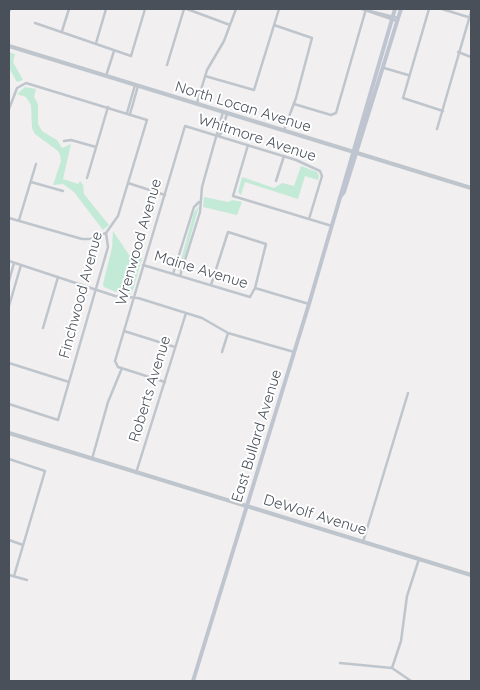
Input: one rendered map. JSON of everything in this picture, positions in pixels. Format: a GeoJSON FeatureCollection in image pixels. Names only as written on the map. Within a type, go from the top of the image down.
{"type":"FeatureCollection","features":[{"type":"Feature","properties":{"kind":"main road","name":"East Bullard Avenue"},"geometry":{"type":"LineString","coordinates":[[193,681],[340,197],[344,192],[395,9]]}},
{"type":"Feature","properties":{"kind":"main road","name":"East Bullard Avenue"},"geometry":{"type":"LineString","coordinates":[[354,153],[401,9]]}},
{"type":"Feature","properties":{"kind":"street"},"geometry":{"type":"LineString","coordinates":[[62,32],[68,9]]}},
{"type":"Feature","properties":{"kind":"street"},"geometry":{"type":"LineString","coordinates":[[96,43],[106,9]]}},
{"type":"Feature","properties":{"kind":"street"},"geometry":{"type":"LineString","coordinates":[[35,23],[131,56],[145,9]]}},
{"type":"Feature","properties":{"kind":"street"},"geometry":{"type":"LineString","coordinates":[[166,65],[185,9],[230,25]]}},
{"type":"Feature","properties":{"kind":"street"},"geometry":{"type":"LineString","coordinates":[[196,104],[205,76],[236,9]]}},
{"type":"Feature","properties":{"kind":"street"},"geometry":{"type":"LineString","coordinates":[[205,76],[254,90],[279,9]]}},
{"type":"Feature","properties":{"kind":"street"},"geometry":{"type":"LineString","coordinates":[[362,9],[398,20]]}},
{"type":"Feature","properties":{"kind":"street"},"geometry":{"type":"LineString","coordinates":[[294,104],[334,115],[366,9]]}},
{"type":"Feature","properties":{"kind":"street"},"geometry":{"type":"LineString","coordinates":[[429,9],[408,75],[403,98],[443,111]]}},
{"type":"Feature","properties":{"kind":"street"},"geometry":{"type":"LineString","coordinates":[[442,9],[468,17]]}},
{"type":"Feature","properties":{"kind":"street"},"geometry":{"type":"LineString","coordinates":[[437,129],[471,12]]}},
{"type":"Feature","properties":{"kind":"street"},"geometry":{"type":"LineString","coordinates":[[274,25],[312,38],[294,104],[284,131]]}},
{"type":"Feature","properties":{"kind":"street","name":"North Locan Avenue"},"geometry":{"type":"LineString","coordinates":[[9,46],[471,188]]}},
{"type":"Feature","properties":{"kind":"street"},"geometry":{"type":"LineString","coordinates":[[106,76],[114,51]]}},
{"type":"Feature","properties":{"kind":"street"},"geometry":{"type":"LineString","coordinates":[[458,52],[471,56]]}},
{"type":"Feature","properties":{"kind":"street"},"geometry":{"type":"LineString","coordinates":[[383,68],[408,75]]}},
{"type":"Feature","properties":{"kind":"street"},"geometry":{"type":"LineString","coordinates":[[9,109],[13,94],[22,84],[31,84],[128,114],[136,86]]}},
{"type":"Feature","properties":{"kind":"street"},"geometry":{"type":"LineString","coordinates":[[87,178],[108,107]]}},
{"type":"Feature","properties":{"kind":"street"},"geometry":{"type":"LineString","coordinates":[[180,276],[200,212],[199,202],[218,136],[217,131],[225,113]]}},
{"type":"Feature","properties":{"kind":"street","name":"Finchwood Avenue"},"geometry":{"type":"LineString","coordinates":[[9,404],[58,420],[98,288],[108,247],[106,233],[118,216],[147,120],[128,114]]}},
{"type":"Feature","properties":{"kind":"street","name":"Whitmore Avenue"},"geometry":{"type":"LineString","coordinates":[[185,126],[284,156],[322,172],[309,219]]}},
{"type":"Feature","properties":{"kind":"street","name":"Wrenwood Avenue"},"geometry":{"type":"LineString","coordinates":[[122,368],[116,365],[124,332],[185,126]]}},
{"type":"Feature","properties":{"kind":"street"},"geometry":{"type":"LineString","coordinates":[[64,141],[72,140],[96,147]]}},
{"type":"Feature","properties":{"kind":"street"},"geometry":{"type":"LineString","coordinates":[[248,145],[233,196],[332,226]]}},
{"type":"Feature","properties":{"kind":"street"},"geometry":{"type":"LineString","coordinates":[[276,181],[284,156]]}},
{"type":"Feature","properties":{"kind":"street"},"geometry":{"type":"LineString","coordinates":[[19,221],[36,164]]}},
{"type":"Feature","properties":{"kind":"street"},"geometry":{"type":"LineString","coordinates":[[31,182],[63,191]]}},
{"type":"Feature","properties":{"kind":"street"},"geometry":{"type":"LineString","coordinates":[[128,183],[165,195]]}},
{"type":"Feature","properties":{"kind":"street"},"geometry":{"type":"LineString","coordinates":[[173,274],[194,207],[199,202]]}},
{"type":"Feature","properties":{"kind":"street"},"geometry":{"type":"LineString","coordinates":[[9,218],[82,240],[106,233]]}},
{"type":"Feature","properties":{"kind":"street"},"geometry":{"type":"LineString","coordinates":[[210,285],[228,232],[266,244],[255,288]]}},
{"type":"Feature","properties":{"kind":"street"},"geometry":{"type":"LineString","coordinates":[[9,261],[98,288],[116,296],[135,298],[202,318],[228,333],[294,352]]}},
{"type":"Feature","properties":{"kind":"street"},"geometry":{"type":"LineString","coordinates":[[9,282],[14,263]]}},
{"type":"Feature","properties":{"kind":"street","name":"Maine Avenue"},"geometry":{"type":"LineString","coordinates":[[143,264],[252,296],[255,288],[309,304]]}},
{"type":"Feature","properties":{"kind":"street"},"geometry":{"type":"LineString","coordinates":[[9,306],[21,265]]}},
{"type":"Feature","properties":{"kind":"street"},"geometry":{"type":"LineString","coordinates":[[42,328],[59,276]]}},
{"type":"Feature","properties":{"kind":"street","name":"Roberts Avenue"},"geometry":{"type":"LineString","coordinates":[[136,473],[186,313]]}},
{"type":"Feature","properties":{"kind":"street"},"geometry":{"type":"LineString","coordinates":[[124,332],[176,347]]}},
{"type":"Feature","properties":{"kind":"street"},"geometry":{"type":"LineString","coordinates":[[222,352],[228,333]]}},
{"type":"Feature","properties":{"kind":"street"},"geometry":{"type":"LineString","coordinates":[[9,363],[69,382]]}},
{"type":"Feature","properties":{"kind":"street"},"geometry":{"type":"LineString","coordinates":[[92,459],[108,402],[122,368],[165,382]]}},
{"type":"Feature","properties":{"kind":"street"},"geometry":{"type":"LineString","coordinates":[[363,542],[408,393]]}},
{"type":"Feature","properties":{"kind":"street","name":"DeWolf Avenue"},"geometry":{"type":"LineString","coordinates":[[9,433],[471,575]]}},
{"type":"Feature","properties":{"kind":"street"},"geometry":{"type":"LineString","coordinates":[[9,458],[45,472],[14,576]]}},
{"type":"Feature","properties":{"kind":"street"},"geometry":{"type":"LineString","coordinates":[[9,540],[23,545]]}},
{"type":"Feature","properties":{"kind":"street"},"geometry":{"type":"LineString","coordinates":[[392,668],[401,641],[408,596],[419,559]]}},
{"type":"Feature","properties":{"kind":"street"},"geometry":{"type":"LineString","coordinates":[[9,575],[27,580]]}},
{"type":"Feature","properties":{"kind":"street"},"geometry":{"type":"LineString","coordinates":[[340,662],[392,668],[411,681]]}},
{"type":"Feature","properties":{"kind":"green space"},"geometry":{"type":"Polygon","coordinates":[[[9,52],[15,54],[13,62],[23,80],[17,82],[9,68],[9,52]]]}},
{"type":"Feature","properties":{"kind":"green space"},"geometry":{"type":"Polygon","coordinates":[[[25,87],[36,89],[34,97],[38,104],[38,124],[42,131],[57,140],[62,148],[71,144],[63,179],[78,184],[80,181],[83,185],[84,194],[109,225],[103,230],[74,192],[63,184],[53,185],[61,161],[60,155],[58,151],[35,134],[32,128],[31,105],[26,97],[17,94],[25,87]]]}},
{"type":"Feature","properties":{"kind":"green space"},"geometry":{"type":"Polygon","coordinates":[[[301,166],[317,172],[319,176],[318,180],[305,176],[298,199],[245,182],[241,195],[238,192],[242,177],[274,188],[282,183],[294,186],[301,166]]]}},
{"type":"Feature","properties":{"kind":"green space"},"geometry":{"type":"Polygon","coordinates":[[[204,197],[228,202],[233,200],[242,202],[237,215],[203,207],[204,197]]]}},
{"type":"Feature","properties":{"kind":"green space"},"geometry":{"type":"Polygon","coordinates":[[[199,206],[181,270],[178,271],[194,212],[199,206]]]}},
{"type":"Feature","properties":{"kind":"green space"},"geometry":{"type":"Polygon","coordinates":[[[113,231],[129,255],[142,258],[133,290],[130,294],[116,292],[104,287],[103,284],[112,248],[113,231]]]}}]}
